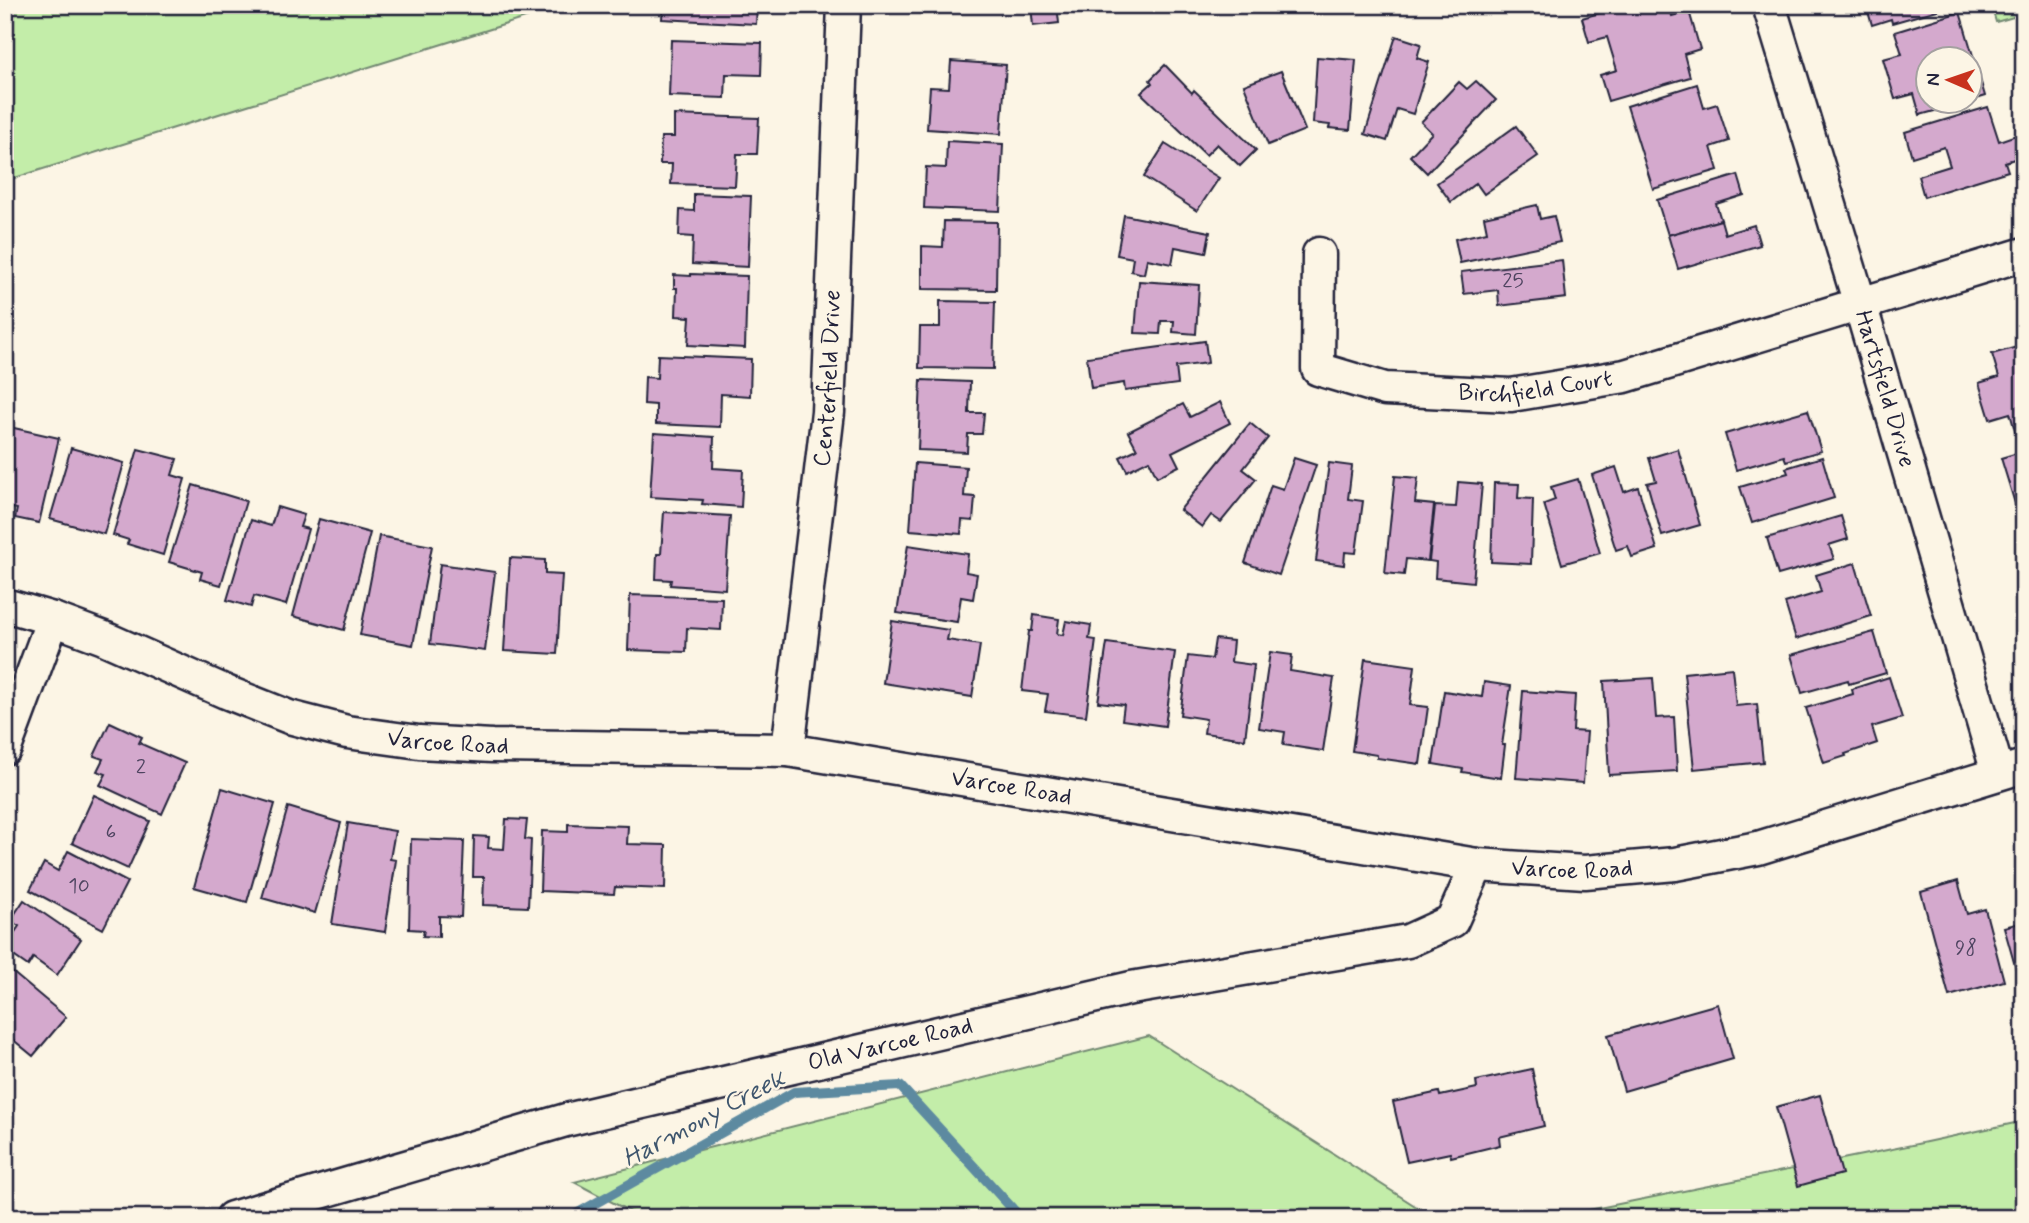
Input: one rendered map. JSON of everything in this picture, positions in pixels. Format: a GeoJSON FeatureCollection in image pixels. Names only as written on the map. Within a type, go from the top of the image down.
{"type":"FeatureCollection","features":[{"type":"Feature","properties":{"kind":"street","name":"Centerfield Drive"},"geometry":{"type":"LineString","coordinates":[[788,750],[828,412],[844,5]]}},
{"type":"Feature","properties":{"kind":"street","name":"Hartsfield Drive"},"geometry":{"type":"LineString","coordinates":[[1769,5],[1860,304],[2011,769]]}},
{"type":"Feature","properties":{"kind":"street","name":"Birchfield Court"},"geometry":{"type":"LineString","coordinates":[[1319,254],[1318,369],[1385,389],[1511,396],[1625,376],[1860,304]]}},
{"type":"Feature","properties":{"kind":"street"},"geometry":{"type":"LineString","coordinates":[[1860,304],[2024,254]]}},
{"type":"Feature","properties":{"kind":"street","name":"Varcoe Road"},"geometry":{"type":"LineString","coordinates":[[5,605],[104,638],[289,717],[347,732],[419,742],[492,746],[788,750],[1477,865],[1586,872],[1675,864],[1758,848],[2011,769]]}},
{"type":"Feature","properties":{"kind":"street"},"geometry":{"type":"LineString","coordinates":[[5,748],[53,619]]}},
{"type":"Feature","properties":{"kind":"street","name":"Old Varcoe Road"},"geometry":{"type":"LineString","coordinates":[[232,1218],[566,1120],[1131,988],[1408,941],[1452,921],[1477,865]]}},
{"type":"Feature","properties":{"kind":"green space"},"geometry":{"type":"Polygon","coordinates":[[[5,5],[567,5],[5,181],[5,5]]]}},
{"type":"Feature","properties":{"kind":"green space"},"geometry":{"type":"Polygon","coordinates":[[[1991,5],[2024,5],[2024,14],[1996,22],[1991,5]]]}},
{"type":"Feature","properties":{"kind":"green space"},"geometry":{"type":"Polygon","coordinates":[[[1149,1036],[1434,1218],[642,1218],[574,1182],[1149,1036]]]}},
{"type":"Feature","properties":{"kind":"green space"},"geometry":{"type":"Polygon","coordinates":[[[2024,1121],[2024,1218],[1549,1218],[1917,1144],[2024,1121]]]}},
{"type":"Feature","properties":{"kind":"building"},"geometry":{"type":"Polygon","coordinates":[[[663,5],[757,5],[756,24],[662,19],[663,5]]]}},
{"type":"Feature","properties":{"kind":"building"},"geometry":{"type":"Polygon","coordinates":[[[1006,5],[1006,9],[971,7],[1006,5]]]}},
{"type":"Feature","properties":{"kind":"building"},"geometry":{"type":"Polygon","coordinates":[[[1031,5],[1057,5],[1059,23],[1033,26],[1031,5]]]}},
{"type":"Feature","properties":{"kind":"building"},"geometry":{"type":"Polygon","coordinates":[[[1627,5],[1669,5],[1672,16],[1689,11],[1700,49],[1684,54],[1690,77],[1608,101],[1600,75],[1617,70],[1607,37],[1589,42],[1582,18],[1627,5]]]}},
{"type":"Feature","properties":{"kind":"building"},"geometry":{"type":"Polygon","coordinates":[[[1866,5],[1955,5],[1892,23],[1891,19],[1872,25],[1866,5]]]}},
{"type":"Feature","properties":{"kind":"building"},"geometry":{"type":"Polygon","coordinates":[[[1960,12],[1970,46],[1913,46],[1913,94],[1895,99],[1883,59],[1902,54],[1895,32],[1960,12]]]}},
{"type":"Feature","properties":{"kind":"building"},"geometry":{"type":"Polygon","coordinates":[[[1396,36],[1421,44],[1417,58],[1429,62],[1413,114],[1397,109],[1387,141],[1365,134],[1396,36]]]}},
{"type":"Feature","properties":{"kind":"building"},"geometry":{"type":"Polygon","coordinates":[[[671,40],[762,43],[761,75],[726,74],[725,98],[669,96],[671,40]]]}},
{"type":"Feature","properties":{"kind":"building"},"geometry":{"type":"Polygon","coordinates":[[[1317,57],[1356,60],[1350,130],[1313,123],[1317,57]]]}},
{"type":"Feature","properties":{"kind":"building"},"geometry":{"type":"Polygon","coordinates":[[[951,61],[1006,65],[1001,134],[927,129],[930,87],[949,88],[951,61]]]}},
{"type":"Feature","properties":{"kind":"building"},"geometry":{"type":"Polygon","coordinates":[[[1165,65],[1256,150],[1240,166],[1217,144],[1206,155],[1141,93],[1165,65]]]}},
{"type":"Feature","properties":{"kind":"building"},"geometry":{"type":"Polygon","coordinates":[[[1281,71],[1305,130],[1268,145],[1244,85],[1281,71]]]}},
{"type":"Feature","properties":{"kind":"building"},"geometry":{"type":"Polygon","coordinates":[[[1476,81],[1496,100],[1427,173],[1410,156],[1432,133],[1421,122],[1459,82],[1467,89],[1476,81]]]}},
{"type":"Feature","properties":{"kind":"building"},"geometry":{"type":"Polygon","coordinates":[[[1697,84],[1704,108],[1717,104],[1729,141],[1711,147],[1718,170],[1653,189],[1627,106],[1697,84]]]}},
{"type":"Feature","properties":{"kind":"building"},"geometry":{"type":"Polygon","coordinates":[[[1988,107],[1999,141],[2019,134],[2024,156],[2005,162],[2008,171],[1924,197],[1918,176],[1950,166],[1944,147],[1912,157],[1905,132],[1958,116],[1983,116],[1983,109],[1988,107]]]}},
{"type":"Feature","properties":{"kind":"building"},"geometry":{"type":"Polygon","coordinates":[[[674,115],[759,118],[757,154],[737,154],[735,186],[671,184],[672,164],[660,164],[661,137],[674,137],[674,115]]]}},
{"type":"Feature","properties":{"kind":"building"},"geometry":{"type":"Polygon","coordinates":[[[1516,126],[1538,156],[1484,194],[1476,183],[1451,202],[1437,183],[1516,126]]]}},
{"type":"Feature","properties":{"kind":"building"},"geometry":{"type":"Polygon","coordinates":[[[947,141],[1003,144],[1000,211],[924,208],[926,167],[946,168],[947,141]]]}},
{"type":"Feature","properties":{"kind":"building"},"geometry":{"type":"Polygon","coordinates":[[[1165,144],[1219,178],[1197,211],[1144,177],[1165,144]]]}},
{"type":"Feature","properties":{"kind":"building"},"geometry":{"type":"Polygon","coordinates":[[[1738,175],[1744,195],[1716,204],[1721,220],[1668,235],[1657,200],[1738,175]]]}},
{"type":"Feature","properties":{"kind":"building"},"geometry":{"type":"Polygon","coordinates":[[[694,194],[751,196],[748,267],[692,264],[693,237],[679,236],[680,210],[694,211],[694,194]]]}},
{"type":"Feature","properties":{"kind":"building"},"geometry":{"type":"Polygon","coordinates":[[[1537,205],[1540,219],[1554,216],[1560,242],[1460,263],[1455,239],[1487,232],[1484,217],[1537,205]]]}},
{"type":"Feature","properties":{"kind":"building"},"geometry":{"type":"Polygon","coordinates":[[[1124,215],[1210,232],[1206,253],[1175,247],[1172,264],[1147,259],[1144,274],[1131,271],[1133,258],[1117,255],[1124,215]]]}},
{"type":"Feature","properties":{"kind":"building"},"geometry":{"type":"Polygon","coordinates":[[[1721,220],[1725,234],[1754,225],[1760,245],[1678,269],[1668,235],[1721,220]]]}},
{"type":"Feature","properties":{"kind":"building"},"geometry":{"type":"Polygon","coordinates":[[[944,221],[997,222],[996,290],[922,289],[922,246],[943,247],[944,221]]]}},
{"type":"Feature","properties":{"kind":"building"},"geometry":{"type":"Polygon","coordinates":[[[1562,260],[1566,298],[1499,306],[1498,290],[1464,294],[1461,272],[1562,260]]]}},
{"type":"Feature","properties":{"kind":"building"},"geometry":{"type":"Polygon","coordinates":[[[674,275],[747,276],[745,348],[688,345],[690,317],[676,316],[677,288],[674,288],[674,275]]]}},
{"type":"Feature","properties":{"kind":"building"},"geometry":{"type":"Polygon","coordinates":[[[1139,281],[1199,285],[1196,334],[1173,332],[1174,321],[1161,321],[1160,334],[1135,333],[1139,281]]]}},
{"type":"Feature","properties":{"kind":"building"},"geometry":{"type":"Polygon","coordinates":[[[940,301],[995,302],[993,369],[919,368],[920,327],[940,327],[940,301]]]}},
{"type":"Feature","properties":{"kind":"building"},"geometry":{"type":"Polygon","coordinates":[[[1205,341],[1208,363],[1176,367],[1178,384],[1125,391],[1124,383],[1091,388],[1087,357],[1205,341]]]}},
{"type":"Feature","properties":{"kind":"building"},"geometry":{"type":"Polygon","coordinates":[[[2024,345],[2024,436],[2017,438],[2010,413],[1990,419],[1979,383],[1999,377],[1992,354],[2024,345]]]}},
{"type":"Feature","properties":{"kind":"building"},"geometry":{"type":"Polygon","coordinates":[[[658,355],[751,359],[750,396],[721,394],[720,427],[656,424],[656,405],[644,404],[645,377],[657,378],[658,355]]]}},
{"type":"Feature","properties":{"kind":"building"},"geometry":{"type":"Polygon","coordinates":[[[921,380],[970,382],[969,413],[984,413],[982,434],[968,434],[967,452],[918,450],[921,380]]]}},
{"type":"Feature","properties":{"kind":"building"},"geometry":{"type":"Polygon","coordinates":[[[1220,402],[1230,423],[1172,452],[1179,466],[1157,477],[1149,460],[1127,471],[1120,457],[1137,449],[1128,432],[1183,404],[1190,417],[1220,402]]]}},
{"type":"Feature","properties":{"kind":"building"},"geometry":{"type":"Polygon","coordinates":[[[1808,410],[1821,451],[1786,461],[1784,456],[1736,470],[1725,434],[1808,410]]]}},
{"type":"Feature","properties":{"kind":"building"},"geometry":{"type":"Polygon","coordinates":[[[1250,423],[1268,438],[1243,469],[1256,479],[1221,522],[1211,515],[1202,527],[1180,510],[1250,423]]]}},
{"type":"Feature","properties":{"kind":"building"},"geometry":{"type":"Polygon","coordinates":[[[5,426],[59,438],[39,523],[15,518],[17,509],[5,507],[5,426]]]}},
{"type":"Feature","properties":{"kind":"building"},"geometry":{"type":"Polygon","coordinates":[[[654,433],[714,437],[713,468],[743,470],[741,507],[702,504],[703,500],[650,497],[654,433]]]}},
{"type":"Feature","properties":{"kind":"building"},"geometry":{"type":"Polygon","coordinates":[[[71,448],[124,463],[104,534],[50,519],[71,448]]]}},
{"type":"Feature","properties":{"kind":"building"},"geometry":{"type":"Polygon","coordinates":[[[138,449],[177,459],[172,475],[185,479],[163,555],[127,544],[129,540],[113,535],[138,449]]]}},
{"type":"Feature","properties":{"kind":"building"},"geometry":{"type":"Polygon","coordinates":[[[1678,449],[1700,525],[1662,536],[1647,483],[1656,481],[1649,458],[1678,449]]]}},
{"type":"Feature","properties":{"kind":"building"},"geometry":{"type":"Polygon","coordinates":[[[2024,451],[2024,508],[2017,510],[2001,458],[2024,451]]]}},
{"type":"Feature","properties":{"kind":"building"},"geometry":{"type":"Polygon","coordinates":[[[1822,457],[1834,498],[1752,523],[1740,487],[1788,473],[1786,468],[1822,457]]]}},
{"type":"Feature","properties":{"kind":"building"},"geometry":{"type":"Polygon","coordinates":[[[1294,458],[1316,465],[1279,575],[1245,563],[1271,485],[1283,489],[1294,458]]]}},
{"type":"Feature","properties":{"kind":"building"},"geometry":{"type":"Polygon","coordinates":[[[915,463],[966,467],[964,496],[975,497],[973,521],[962,520],[961,534],[910,530],[915,463]]]}},
{"type":"Feature","properties":{"kind":"building"},"geometry":{"type":"Polygon","coordinates":[[[1329,463],[1352,466],[1348,499],[1363,501],[1356,553],[1345,552],[1344,565],[1316,561],[1329,463]]]}},
{"type":"Feature","properties":{"kind":"building"},"geometry":{"type":"Polygon","coordinates":[[[1616,467],[1624,492],[1638,487],[1657,549],[1632,557],[1628,546],[1616,550],[1592,475],[1616,467]]]}},
{"type":"Feature","properties":{"kind":"building"},"geometry":{"type":"Polygon","coordinates":[[[1395,476],[1418,478],[1415,503],[1434,505],[1428,561],[1406,559],[1404,575],[1385,573],[1395,476]]]}},
{"type":"Feature","properties":{"kind":"building"},"geometry":{"type":"Polygon","coordinates":[[[1578,479],[1600,553],[1562,564],[1544,504],[1555,500],[1551,487],[1578,479]]]}},
{"type":"Feature","properties":{"kind":"building"},"geometry":{"type":"Polygon","coordinates":[[[1458,482],[1482,484],[1473,582],[1435,578],[1436,562],[1429,561],[1435,506],[1456,507],[1458,482]]]}},
{"type":"Feature","properties":{"kind":"building"},"geometry":{"type":"Polygon","coordinates":[[[1494,483],[1519,484],[1518,498],[1533,499],[1531,564],[1491,562],[1494,483]]]}},
{"type":"Feature","properties":{"kind":"building"},"geometry":{"type":"Polygon","coordinates":[[[193,485],[246,501],[221,585],[200,579],[202,572],[169,562],[193,485]]]}},
{"type":"Feature","properties":{"kind":"building"},"geometry":{"type":"Polygon","coordinates":[[[277,507],[304,515],[300,527],[308,529],[286,605],[254,596],[251,607],[227,600],[251,520],[271,526],[277,507]]]}},
{"type":"Feature","properties":{"kind":"building"},"geometry":{"type":"Polygon","coordinates":[[[664,512],[730,516],[725,589],[670,585],[671,580],[656,579],[664,512]]]}},
{"type":"Feature","properties":{"kind":"building"},"geometry":{"type":"Polygon","coordinates":[[[1841,516],[1848,539],[1829,545],[1834,559],[1778,575],[1767,538],[1841,516]]]}},
{"type":"Feature","properties":{"kind":"building"},"geometry":{"type":"Polygon","coordinates":[[[2024,518],[2024,536],[2019,519],[2024,518]]]}},
{"type":"Feature","properties":{"kind":"building"},"geometry":{"type":"Polygon","coordinates":[[[319,519],[370,533],[344,630],[293,616],[319,519]]]}},
{"type":"Feature","properties":{"kind":"building"},"geometry":{"type":"Polygon","coordinates":[[[379,536],[432,546],[413,645],[360,635],[379,536]]]}},
{"type":"Feature","properties":{"kind":"building"},"geometry":{"type":"Polygon","coordinates":[[[908,545],[968,554],[966,572],[977,574],[973,599],[961,597],[957,622],[897,613],[908,545]]]}},
{"type":"Feature","properties":{"kind":"building"},"geometry":{"type":"Polygon","coordinates":[[[510,558],[545,560],[545,574],[562,575],[557,654],[504,651],[510,558]]]}},
{"type":"Feature","properties":{"kind":"building"},"geometry":{"type":"Polygon","coordinates":[[[1855,563],[1871,616],[1796,639],[1785,603],[1821,592],[1816,575],[1855,563]]]}},
{"type":"Feature","properties":{"kind":"building"},"geometry":{"type":"Polygon","coordinates":[[[440,564],[495,572],[485,651],[430,644],[440,564]]]}},
{"type":"Feature","properties":{"kind":"building"},"geometry":{"type":"Polygon","coordinates":[[[630,595],[722,598],[721,630],[687,628],[686,652],[628,650],[630,595]]]}},
{"type":"Feature","properties":{"kind":"building"},"geometry":{"type":"Polygon","coordinates":[[[1034,615],[1059,619],[1057,634],[1063,635],[1066,621],[1091,625],[1089,639],[1096,640],[1086,716],[1045,711],[1048,694],[1022,691],[1029,631],[1032,631],[1034,615]]]}},
{"type":"Feature","properties":{"kind":"building"},"geometry":{"type":"Polygon","coordinates":[[[892,621],[949,630],[947,640],[980,645],[972,697],[883,683],[892,621]]]}},
{"type":"Feature","properties":{"kind":"building"},"geometry":{"type":"Polygon","coordinates":[[[1874,632],[1886,673],[1849,684],[1848,680],[1802,693],[1791,655],[1874,632]]]}},
{"type":"Feature","properties":{"kind":"building"},"geometry":{"type":"Polygon","coordinates":[[[1215,639],[1233,641],[1231,662],[1254,665],[1245,739],[1204,733],[1206,719],[1180,715],[1188,656],[1212,659],[1215,639]]]}},
{"type":"Feature","properties":{"kind":"building"},"geometry":{"type":"Polygon","coordinates":[[[1107,643],[1175,652],[1165,726],[1122,720],[1124,705],[1098,702],[1107,643]]]}},
{"type":"Feature","properties":{"kind":"building"},"geometry":{"type":"Polygon","coordinates":[[[1270,652],[1292,655],[1290,671],[1334,678],[1323,751],[1283,745],[1285,732],[1259,728],[1270,652]]]}},
{"type":"Feature","properties":{"kind":"building"},"geometry":{"type":"Polygon","coordinates":[[[1365,659],[1415,666],[1410,705],[1428,707],[1420,764],[1377,758],[1377,755],[1352,751],[1365,659]]]}},
{"type":"Feature","properties":{"kind":"building"},"geometry":{"type":"Polygon","coordinates":[[[1732,668],[1736,706],[1757,704],[1763,762],[1694,769],[1684,673],[1732,668]]]}},
{"type":"Feature","properties":{"kind":"building"},"geometry":{"type":"Polygon","coordinates":[[[1889,677],[1902,718],[1872,727],[1877,743],[1824,763],[1806,708],[1853,694],[1852,689],[1889,677]]]}},
{"type":"Feature","properties":{"kind":"building"},"geometry":{"type":"Polygon","coordinates":[[[1653,678],[1656,718],[1674,717],[1677,771],[1609,775],[1604,681],[1653,678]]]}},
{"type":"Feature","properties":{"kind":"building"},"geometry":{"type":"Polygon","coordinates":[[[1484,682],[1511,686],[1502,745],[1505,745],[1501,778],[1433,764],[1444,691],[1482,697],[1484,682]]]}},
{"type":"Feature","properties":{"kind":"building"},"geometry":{"type":"Polygon","coordinates":[[[1523,691],[1575,695],[1573,731],[1587,732],[1583,783],[1516,778],[1523,691]]]}},
{"type":"Feature","properties":{"kind":"building"},"geometry":{"type":"Polygon","coordinates":[[[110,722],[142,737],[139,743],[185,763],[162,814],[100,785],[106,774],[97,771],[103,759],[94,756],[110,722]]]}},
{"type":"Feature","properties":{"kind":"building"},"geometry":{"type":"Polygon","coordinates":[[[222,788],[275,804],[247,902],[194,887],[222,788]]]}},
{"type":"Feature","properties":{"kind":"building"},"geometry":{"type":"Polygon","coordinates":[[[94,795],[150,821],[128,869],[72,843],[94,795]]]}},
{"type":"Feature","properties":{"kind":"building"},"geometry":{"type":"Polygon","coordinates":[[[288,807],[341,823],[315,913],[262,898],[288,807]]]}},
{"type":"Feature","properties":{"kind":"building"},"geometry":{"type":"Polygon","coordinates":[[[506,819],[527,820],[525,839],[531,840],[528,907],[483,905],[484,877],[473,877],[474,836],[489,837],[488,848],[504,849],[506,819]]]}},
{"type":"Feature","properties":{"kind":"building"},"geometry":{"type":"Polygon","coordinates":[[[348,823],[395,831],[390,859],[396,860],[385,932],[332,924],[348,823]]]}},
{"type":"Feature","properties":{"kind":"building"},"geometry":{"type":"Polygon","coordinates":[[[568,824],[628,826],[627,844],[666,845],[665,889],[615,887],[614,894],[540,891],[542,831],[568,832],[568,824]]]}},
{"type":"Feature","properties":{"kind":"building"},"geometry":{"type":"Polygon","coordinates":[[[411,839],[464,841],[461,917],[439,916],[439,937],[423,936],[424,930],[409,929],[411,839]]]}},
{"type":"Feature","properties":{"kind":"building"},"geometry":{"type":"Polygon","coordinates":[[[68,851],[127,882],[103,929],[30,890],[44,863],[58,871],[68,851]]]}},
{"type":"Feature","properties":{"kind":"building"},"geometry":{"type":"Polygon","coordinates":[[[1958,881],[1967,914],[1985,909],[2004,981],[1949,996],[1921,892],[1958,881]]]}},
{"type":"Feature","properties":{"kind":"building"},"geometry":{"type":"Polygon","coordinates":[[[24,900],[81,939],[57,975],[33,958],[28,966],[5,950],[19,926],[10,921],[24,900]]]}},
{"type":"Feature","properties":{"kind":"building"},"geometry":{"type":"Polygon","coordinates":[[[2024,922],[2024,987],[2021,987],[2004,927],[2024,922]]]}},
{"type":"Feature","properties":{"kind":"building"},"geometry":{"type":"Polygon","coordinates":[[[5,966],[66,1017],[33,1056],[5,1033],[5,966]]]}},
{"type":"Feature","properties":{"kind":"building"},"geometry":{"type":"Polygon","coordinates":[[[1718,1004],[1733,1059],[1624,1091],[1608,1035],[1718,1004]]]}},
{"type":"Feature","properties":{"kind":"building"},"geometry":{"type":"Polygon","coordinates":[[[1532,1069],[1544,1126],[1499,1137],[1500,1145],[1451,1157],[1450,1153],[1407,1162],[1393,1102],[1439,1092],[1440,1096],[1477,1088],[1476,1081],[1532,1069]]]}},
{"type":"Feature","properties":{"kind":"building"},"geometry":{"type":"Polygon","coordinates":[[[1820,1095],[1842,1174],[1798,1186],[1776,1107],[1820,1095]]]}},
{"type":"Feature","properties":{"kind":"waterway","name":"Harmony Creek"},"geometry":{"type":"LineString","coordinates":[[569,1218],[794,1092],[900,1086],[1021,1218]]}}]}
